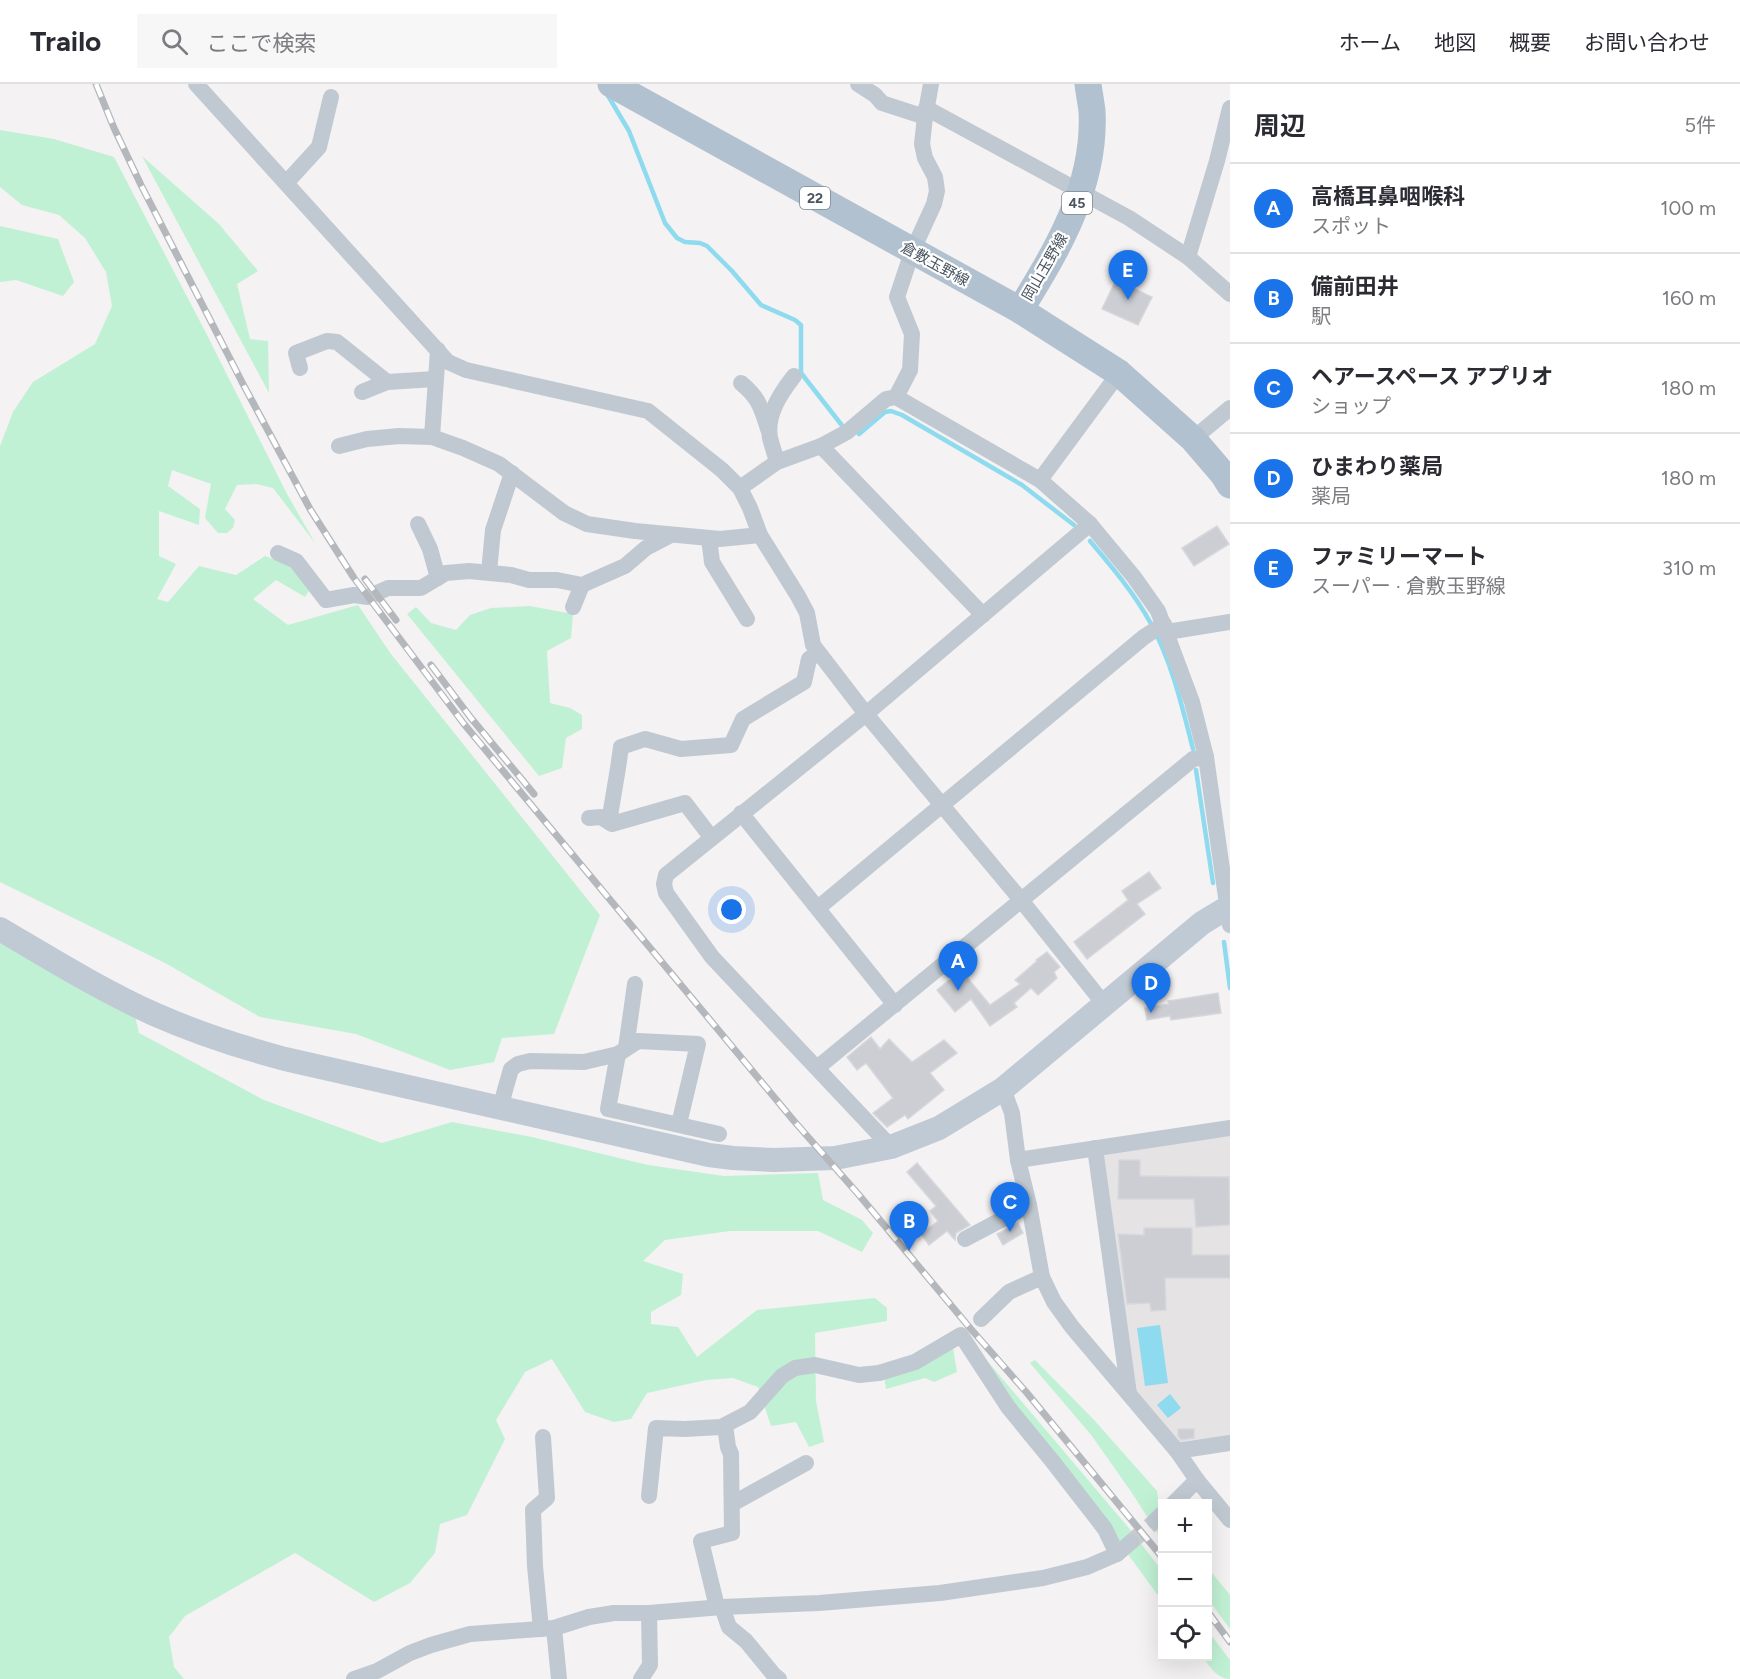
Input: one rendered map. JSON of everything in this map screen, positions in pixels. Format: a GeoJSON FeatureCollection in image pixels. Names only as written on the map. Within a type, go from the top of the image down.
{"type":"FeatureCollection","features":[{"type":"Feature","properties":{"kind":"main road","name":"倉敷玉野線"},"geometry":{"type":"LineString","coordinates":[[611,84],[1020,310],[1119,373],[1193,439],[1230,485]]}},
{"type":"Feature","properties":{"kind":"main road","name":"岡山玉野線"},"geometry":{"type":"LineString","coordinates":[[1020,310],[1069,225],[1082,192],[1090,150],[1092,112],[1088,84]]}},
{"type":"Feature","properties":{"kind":"street"},"geometry":{"type":"LineString","coordinates":[[196,84],[448,362],[466,370],[648,411],[722,470],[740,488],[760,535],[807,614],[813,645],[818,653],[1104,1004]]}},
{"type":"Feature","properties":{"kind":"street"},"geometry":{"type":"LineString","coordinates":[[858,84],[875,95],[882,104],[926,113],[1129,218],[1188,257],[1230,294]]}},
{"type":"Feature","properties":{"kind":"street"},"geometry":{"type":"LineString","coordinates":[[896,397],[910,370],[912,334],[897,297],[912,252],[934,204],[937,191],[935,177],[925,158],[922,144],[931,84]]}},
{"type":"Feature","properties":{"kind":"street"},"geometry":{"type":"LineString","coordinates":[[286,182],[319,147],[331,97]]}},
{"type":"Feature","properties":{"kind":"street"},"geometry":{"type":"LineString","coordinates":[[1188,257],[1223,164],[1230,108]]}},
{"type":"Feature","properties":{"kind":"street"},"geometry":{"type":"LineString","coordinates":[[300,368],[296,353],[327,341],[337,342],[387,382]]}},
{"type":"Feature","properties":{"kind":"street"},"geometry":{"type":"LineString","coordinates":[[432,437],[438,350]]}},
{"type":"Feature","properties":{"kind":"street"},"geometry":{"type":"LineString","coordinates":[[1040,480],[1119,373]]}},
{"type":"Feature","properties":{"kind":"street"},"geometry":{"type":"LineString","coordinates":[[770,436],[771,416],[779,395],[794,376]]}},
{"type":"Feature","properties":{"kind":"street"},"geometry":{"type":"LineString","coordinates":[[362,392],[387,382],[435,379]]}},
{"type":"Feature","properties":{"kind":"street"},"geometry":{"type":"LineString","coordinates":[[741,383],[753,393],[761,406],[777,462]]}},
{"type":"Feature","properties":{"kind":"street"},"geometry":{"type":"LineString","coordinates":[[0,930],[109,992],[152,1013],[239,1047],[709,1155],[774,1160],[835,1158],[891,1147],[939,1128],[1003,1089],[1202,923],[1229,912],[1206,757],[1192,702],[1158,611],[1134,577],[1090,524],[1040,480],[896,397],[886,399],[847,432],[822,446],[777,462],[740,488]]}},
{"type":"Feature","properties":{"kind":"street"},"geometry":{"type":"LineString","coordinates":[[1193,439],[1230,408]]}},
{"type":"Feature","properties":{"kind":"street"},"geometry":{"type":"LineString","coordinates":[[339,446],[367,439],[399,436],[432,437],[499,464],[564,513],[586,524],[720,539],[760,535]]}},
{"type":"Feature","properties":{"kind":"street"},"geometry":{"type":"LineString","coordinates":[[822,446],[983,615]]}},
{"type":"Feature","properties":{"kind":"street"},"geometry":{"type":"LineString","coordinates":[[489,572],[493,530],[512,474]]}},
{"type":"Feature","properties":{"kind":"street"},"geometry":{"type":"LineString","coordinates":[[418,524],[430,549],[438,578]]}},
{"type":"Feature","properties":{"kind":"street"},"geometry":{"type":"LineString","coordinates":[[891,1147],[712,957],[666,893],[664,884],[666,875],[866,714],[1090,524]]}},
{"type":"Feature","properties":{"kind":"street"},"geometry":{"type":"LineString","coordinates":[[278,553],[296,561],[326,600],[354,595],[368,597],[388,588],[421,588],[447,573],[469,571],[511,575],[529,580],[557,580],[582,585],[625,566],[646,548],[670,535]]}},
{"type":"Feature","properties":{"kind":"street"},"geometry":{"type":"LineString","coordinates":[[709,538],[712,562],[747,619]]}},
{"type":"Feature","properties":{"kind":"street"},"geometry":{"type":"LineString","coordinates":[[573,607],[582,585]]}},
{"type":"Feature","properties":{"kind":"street"},"geometry":{"type":"LineString","coordinates":[[818,908],[1144,637],[1165,628],[1230,622]]}},
{"type":"Feature","properties":{"kind":"street"},"geometry":{"type":"LineString","coordinates":[[609,822],[621,747],[645,740],[681,749],[731,746],[743,719],[804,682],[809,659],[818,653]]}},
{"type":"Feature","properties":{"kind":"street"},"geometry":{"type":"LineString","coordinates":[[817,1068],[1193,759],[1206,757]]}},
{"type":"Feature","properties":{"kind":"street"},"geometry":{"type":"LineString","coordinates":[[589,818],[601,817],[612,824],[685,803],[711,837]]}},
{"type":"Feature","properties":{"kind":"street"},"geometry":{"type":"LineString","coordinates":[[741,813],[895,1005]]}},
{"type":"Feature","properties":{"kind":"street"},"geometry":{"type":"LineString","coordinates":[[635,984],[608,1109],[719,1134]]}},
{"type":"Feature","properties":{"kind":"street"},"geometry":{"type":"LineString","coordinates":[[500,1108],[511,1069],[518,1064],[584,1062],[622,1051],[638,1041],[698,1044],[679,1124]]}},
{"type":"Feature","properties":{"kind":"street"},"geometry":{"type":"LineString","coordinates":[[1003,1089],[1012,1113],[1018,1160],[1042,1277],[1054,1302],[1072,1328],[1177,1451],[1230,1520]]}},
{"type":"Feature","properties":{"kind":"street"},"geometry":{"type":"LineString","coordinates":[[1018,1160],[1230,1128]]}},
{"type":"Feature","properties":{"kind":"street"},"geometry":{"type":"LineString","coordinates":[[1095,1148],[1130,1395]]}},
{"type":"Feature","properties":{"kind":"street"},"geometry":{"type":"LineString","coordinates":[[965,1239],[1029,1205]]}},
{"type":"Feature","properties":{"kind":"street"},"geometry":{"type":"LineString","coordinates":[[981,1319],[1009,1292],[1042,1277]]}},
{"type":"Feature","properties":{"kind":"street"},"geometry":{"type":"LineString","coordinates":[[649,1496],[656,1428],[685,1429],[725,1426],[750,1412],[782,1376],[795,1368],[815,1365],[859,1375],[879,1373],[915,1362],[961,1335],[1008,1407],[1105,1528],[1117,1554]]}},
{"type":"Feature","properties":{"kind":"street"},"geometry":{"type":"LineString","coordinates":[[725,1426],[731,1454],[732,1533],[701,1541],[719,1607],[729,1627],[746,1641],[779,1679]]}},
{"type":"Feature","properties":{"kind":"street"},"geometry":{"type":"LineString","coordinates":[[543,1437],[547,1498],[533,1510],[535,1566],[559,1679]]}},
{"type":"Feature","properties":{"kind":"street"},"geometry":{"type":"LineString","coordinates":[[1177,1451],[1230,1443]]}},
{"type":"Feature","properties":{"kind":"street"},"geometry":{"type":"LineString","coordinates":[[732,1504],[806,1463]]}},
{"type":"Feature","properties":{"kind":"street"},"geometry":{"type":"LineString","coordinates":[[1177,1499],[1197,1479]]}},
{"type":"Feature","properties":{"kind":"street"},"geometry":{"type":"LineString","coordinates":[[354,1679],[377,1671],[410,1653],[447,1640],[470,1635],[547,1629],[588,1617],[614,1613],[819,1603],[940,1593],[1043,1578],[1087,1567],[1117,1554],[1131,1542]]}},
{"type":"Feature","properties":{"kind":"street"},"geometry":{"type":"LineString","coordinates":[[641,1679],[650,1665],[649,1613]]}},
{"type":"Feature","properties":{"kind":"shaded area"},"geometry":{"type":"Polygon","coordinates":[[[1230,1135],[1230,1438],[1184,1444],[1173,1442],[1135,1394],[1101,1160],[1107,1152],[1230,1135]]]}},
{"type":"Feature","properties":{"kind":"green space"},"geometry":{"type":"Polygon","coordinates":[[[0,130],[54,139],[114,157],[287,494],[315,543],[273,488],[256,484],[237,485],[225,509],[235,520],[233,528],[227,533],[218,533],[205,518],[211,484],[172,470],[168,486],[200,509],[199,525],[159,511],[159,556],[176,564],[157,599],[168,602],[199,566],[236,575],[265,556],[291,565],[309,591],[305,597],[276,580],[253,599],[288,625],[358,605],[391,654],[600,915],[554,1034],[502,1038],[494,1062],[450,1070],[356,1034],[260,1017],[165,963],[0,882],[0,446],[13,412],[33,382],[95,344],[112,306],[106,272],[85,238],[59,215],[22,205],[0,187],[0,130]]]}},
{"type":"Feature","properties":{"kind":"green space"},"geometry":{"type":"Polygon","coordinates":[[[142,156],[219,224],[258,271],[237,284],[250,339],[268,341],[269,393],[142,156]]]}},
{"type":"Feature","properties":{"kind":"green space"},"geometry":{"type":"Polygon","coordinates":[[[0,226],[58,239],[74,282],[63,296],[16,280],[0,282],[0,226]]]}},
{"type":"Feature","properties":{"kind":"green space"},"geometry":{"type":"Polygon","coordinates":[[[530,606],[573,614],[571,638],[547,651],[550,703],[570,708],[582,715],[582,729],[566,738],[562,768],[539,776],[407,614],[416,607],[431,623],[456,630],[470,615],[491,608],[530,606]]]}},
{"type":"Feature","properties":{"kind":"green space"},"geometry":{"type":"Polygon","coordinates":[[[0,938],[135,1016],[139,1033],[264,1100],[382,1143],[452,1122],[532,1137],[648,1165],[724,1176],[818,1173],[823,1200],[862,1220],[873,1233],[862,1252],[818,1231],[730,1231],[665,1240],[643,1261],[683,1274],[681,1295],[651,1312],[651,1324],[678,1327],[697,1357],[757,1310],[875,1298],[887,1308],[887,1321],[815,1333],[816,1401],[824,1442],[809,1447],[796,1422],[771,1426],[758,1387],[733,1378],[706,1380],[647,1393],[631,1419],[614,1422],[585,1412],[552,1359],[525,1372],[496,1420],[505,1439],[467,1515],[440,1524],[435,1553],[410,1583],[374,1602],[295,1553],[185,1616],[169,1637],[174,1667],[184,1679],[0,1679],[0,938]]]}},
{"type":"Feature","properties":{"kind":"green space"},"geometry":{"type":"Polygon","coordinates":[[[952,1342],[957,1372],[934,1382],[925,1378],[886,1389],[884,1376],[952,1342]]]}},
{"type":"Feature","properties":{"kind":"green space"},"geometry":{"type":"Polygon","coordinates":[[[984,1357],[1158,1566],[1158,1596],[1127,1553],[1118,1546],[1031,1429],[984,1357]]]}},
{"type":"Feature","properties":{"kind":"green space"},"geometry":{"type":"Polygon","coordinates":[[[1035,1360],[1095,1421],[1157,1491],[1158,1534],[1092,1436],[1030,1363],[1035,1360]]]}},
{"type":"Feature","properties":{"kind":"green space"},"geometry":{"type":"Polygon","coordinates":[[[1212,1573],[1230,1595],[1230,1629],[1212,1604],[1212,1573]]]}},
{"type":"Feature","properties":{"kind":"green space"},"geometry":{"type":"Polygon","coordinates":[[[1212,1636],[1230,1660],[1230,1679],[1221,1677],[1205,1661],[1212,1661],[1212,1636]]]}},
{"type":"Feature","properties":{"kind":"water"},"geometry":{"type":"Polygon","coordinates":[[[1160,1325],[1168,1383],[1145,1386],[1137,1328],[1160,1325]]]}},
{"type":"Feature","properties":{"kind":"water"},"geometry":{"type":"Polygon","coordinates":[[[1170,1394],[1181,1408],[1168,1418],[1157,1405],[1170,1394]]]}},
{"type":"Feature","properties":{"kind":"building"},"geometry":{"type":"Polygon","coordinates":[[[1116,280],[1152,297],[1138,325],[1102,309],[1116,280]]]}},
{"type":"Feature","properties":{"kind":"building"},"geometry":{"type":"Polygon","coordinates":[[[1217,526],[1229,544],[1194,566],[1182,548],[1217,526]]]}},
{"type":"Feature","properties":{"kind":"building"},"geometry":{"type":"Polygon","coordinates":[[[1149,872],[1161,888],[1137,904],[1145,914],[1087,959],[1074,942],[1128,900],[1122,891],[1149,872]]]}},
{"type":"Feature","properties":{"kind":"building"},"geometry":{"type":"Polygon","coordinates":[[[1047,952],[1060,967],[1054,972],[1057,978],[1038,995],[1031,988],[1014,1003],[1017,1007],[990,1026],[971,999],[955,1012],[937,990],[961,970],[990,1005],[1020,984],[1015,980],[1047,952]]]}},
{"type":"Feature","properties":{"kind":"building"},"geometry":{"type":"Polygon","coordinates":[[[1218,993],[1221,1013],[1171,1020],[1170,1016],[1147,1020],[1145,1008],[1169,1004],[1168,1001],[1218,993]]]}},
{"type":"Feature","properties":{"kind":"building"},"geometry":{"type":"Polygon","coordinates":[[[871,1037],[880,1049],[889,1039],[912,1062],[944,1040],[957,1053],[930,1073],[944,1090],[908,1119],[905,1115],[887,1127],[873,1113],[893,1098],[866,1063],[857,1070],[847,1057],[871,1037]]]}},
{"type":"Feature","properties":{"kind":"building"},"geometry":{"type":"Polygon","coordinates":[[[1119,1160],[1140,1160],[1140,1176],[1229,1177],[1230,1225],[1196,1227],[1194,1199],[1118,1199],[1119,1160]]]}},
{"type":"Feature","properties":{"kind":"building"},"geometry":{"type":"Polygon","coordinates":[[[917,1163],[970,1225],[956,1233],[955,1240],[947,1231],[929,1245],[921,1234],[938,1221],[930,1211],[936,1206],[907,1172],[917,1163]]]}},
{"type":"Feature","properties":{"kind":"building"},"geometry":{"type":"Polygon","coordinates":[[[1018,1223],[1023,1233],[1003,1245],[997,1234],[1018,1223]]]}},
{"type":"Feature","properties":{"kind":"building"},"geometry":{"type":"Polygon","coordinates":[[[1144,1228],[1192,1228],[1192,1255],[1230,1255],[1230,1278],[1165,1278],[1166,1310],[1151,1311],[1150,1303],[1127,1304],[1118,1234],[1144,1235],[1144,1228]]]}},
{"type":"Feature","properties":{"kind":"building"},"geometry":{"type":"Polygon","coordinates":[[[1178,1429],[1194,1429],[1194,1438],[1181,1440],[1178,1436],[1178,1429]]]}},
{"type":"Feature","properties":{"kind":"waterway"},"geometry":{"type":"LineString","coordinates":[[607,94],[629,131],[665,223],[677,238],[685,242],[707,246],[761,305],[801,325],[801,373],[844,428]]}},
{"type":"Feature","properties":{"kind":"waterway"},"geometry":{"type":"LineString","coordinates":[[859,434],[885,412],[891,411],[902,415],[1022,485],[1074,525]]}},
{"type":"Feature","properties":{"kind":"waterway"},"geometry":{"type":"LineString","coordinates":[[1090,541],[1130,590],[1158,637],[1176,684],[1193,749]]}},
{"type":"Feature","properties":{"kind":"waterway"},"geometry":{"type":"LineString","coordinates":[[1196,770],[1213,883]]}},
{"type":"Feature","properties":{"kind":"waterway"},"geometry":{"type":"LineString","coordinates":[[1224,942],[1230,988]]}},
{"type":"Feature","properties":{"kind":"tunnel"},"geometry":{"type":"LineString","coordinates":[[1131,1542],[1155,1521]]}},
{"type":"Feature","properties":{"kind":"railway"},"geometry":{"type":"LineString","coordinates":[[96,84],[141,185],[243,384],[310,509],[354,578],[464,724],[794,1121],[1027,1393],[1159,1553]]}},
{"type":"Feature","properties":{"kind":"railway"},"geometry":{"type":"LineString","coordinates":[[365,579],[396,620]]}},
{"type":"Feature","properties":{"kind":"railway"},"geometry":{"type":"LineString","coordinates":[[431,665],[471,718],[534,794]]}},
{"type":"Feature","properties":{"kind":"railway"},"geometry":{"type":"LineString","coordinates":[[1212,1617],[1230,1642]]}},
{"type":"Feature","properties":{"kind":"place","name":"ファミリーマート"},"geometry":{"type":"Point","coordinates":[1128,300]}},
{"type":"Feature","properties":{"kind":"place","name":"高橋耳鼻咽喉科"},"geometry":{"type":"Point","coordinates":[958,991]}},
{"type":"Feature","properties":{"kind":"place","name":"ひまわり薬局"},"geometry":{"type":"Point","coordinates":[1151,1013]}},
{"type":"Feature","properties":{"kind":"place","name":"ヘアースペース アプリオ"},"geometry":{"type":"Point","coordinates":[1010,1232]}},
{"type":"Feature","properties":{"kind":"place","name":"備前田井"},"geometry":{"type":"Point","coordinates":[909,1251]}}]}
